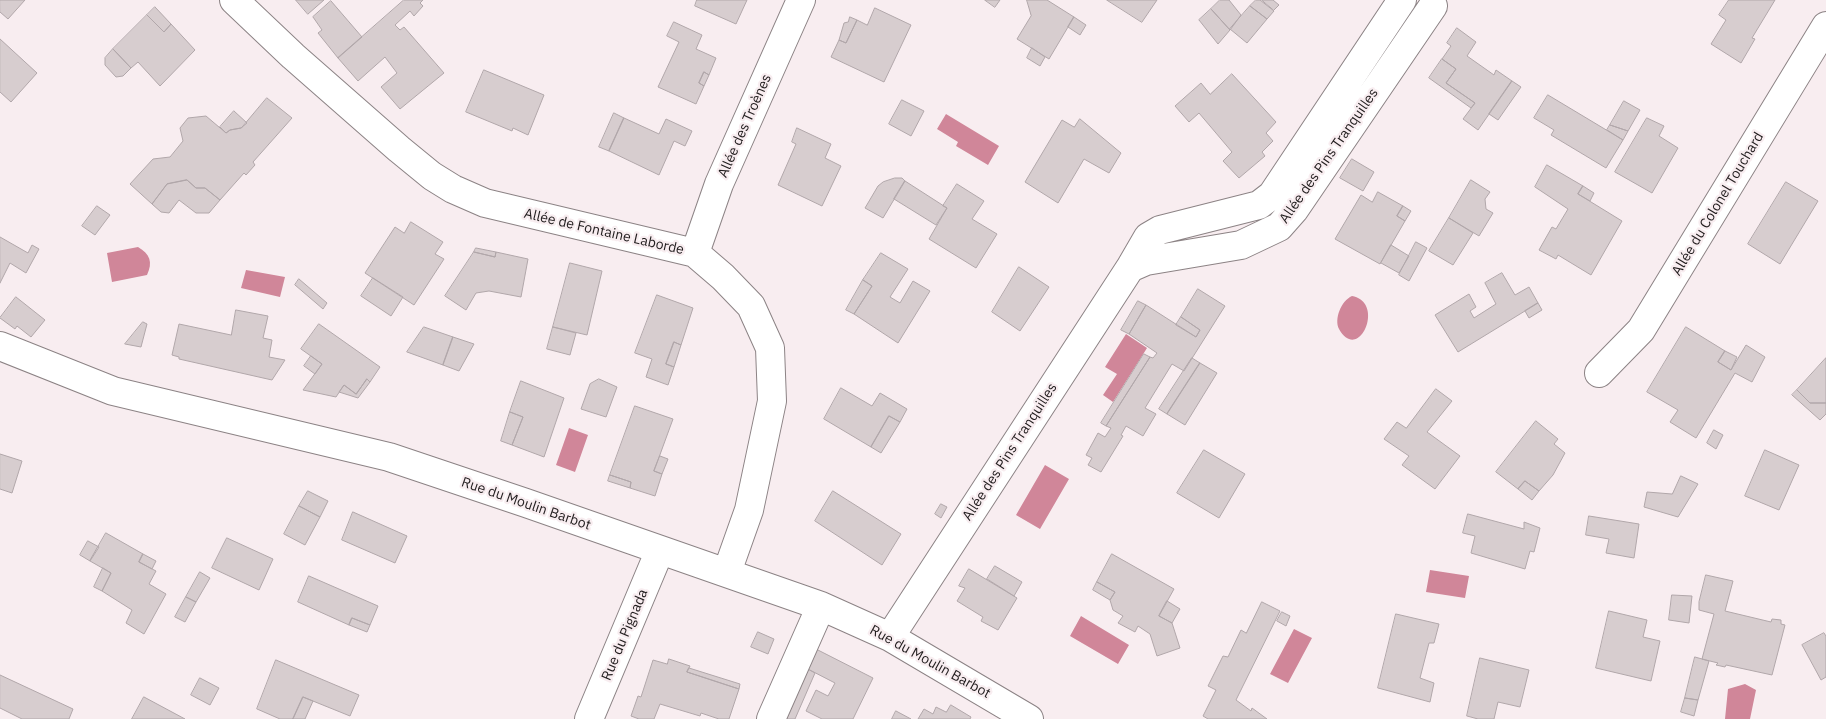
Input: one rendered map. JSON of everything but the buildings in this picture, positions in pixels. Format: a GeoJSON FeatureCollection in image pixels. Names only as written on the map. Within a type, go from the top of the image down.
{"type":"FeatureCollection","features":[{"type":"Feature","properties":{"kind":"street","name":"Allée de Fontaine Laborde"},"geometry":{"type":"LineString","coordinates":[[234,0],[293,56],[392,143],[432,176],[453,189],[485,203],[695,253],[723,277],[751,306],[770,348],[772,401],[749,510],[726,572]]}},
{"type":"Feature","properties":{"kind":"street","name":"Allée des Troènes"},"geometry":{"type":"LineString","coordinates":[[695,253],[719,184],[801,0]]}},
{"type":"Feature","properties":{"kind":"street","name":"Allée des Pins Tranquilles"},"geometry":{"type":"LineString","coordinates":[[890,637],[1130,268],[1148,237],[1160,230],[1260,206],[1272,195],[1402,0]]}},
{"type":"Feature","properties":{"kind":"street","name":"Allée des Pins Tranquilles"},"geometry":{"type":"LineString","coordinates":[[1130,268],[1146,261],[1241,245],[1279,227],[1294,210],[1432,6]]}},
{"type":"Feature","properties":{"kind":"street","name":"Allée du Colonel Touchard"},"geometry":{"type":"LineString","coordinates":[[1599,373],[1641,330],[1826,26]]}},
{"type":"Feature","properties":{"kind":"street","name":"Rue du Moulin Barbot"},"geometry":{"type":"LineString","coordinates":[[0,346],[113,392],[389,457],[821,606],[890,637],[1029,719]]}},
{"type":"Feature","properties":{"kind":"street","name":"Rue du Pignada"},"geometry":{"type":"LineString","coordinates":[[589,719],[660,550]]}},
{"type":"Feature","properties":{"kind":"street"},"geometry":{"type":"LineString","coordinates":[[771,719],[821,606]]}},
{"type":"Feature","properties":{"kind":"shaded area"},"geometry":{"type":"Polygon","coordinates":[[[946,114],[999,146],[988,165],[956,146],[958,142],[937,129],[946,114]]]}},
{"type":"Feature","properties":{"kind":"shaded area"},"geometry":{"type":"Polygon","coordinates":[[[138,247],[145,252],[150,262],[147,275],[112,282],[107,253],[138,247]]]}},
{"type":"Feature","properties":{"kind":"shaded area"},"geometry":{"type":"Polygon","coordinates":[[[246,270],[285,277],[280,297],[241,288],[246,270]]]}},
{"type":"Feature","properties":{"kind":"shaded area"},"geometry":{"type":"Polygon","coordinates":[[[1352,296],[1362,301],[1367,309],[1368,318],[1366,328],[1361,336],[1354,339],[1347,338],[1339,329],[1337,320],[1342,306],[1352,296]]]}},
{"type":"Feature","properties":{"kind":"shaded area"},"geometry":{"type":"Polygon","coordinates":[[[1126,334],[1147,348],[1113,402],[1103,395],[1117,374],[1105,367],[1126,334]]]}},
{"type":"Feature","properties":{"kind":"shaded area"},"geometry":{"type":"Polygon","coordinates":[[[569,428],[588,435],[575,472],[556,465],[569,428]]]}},
{"type":"Feature","properties":{"kind":"shaded area"},"geometry":{"type":"Polygon","coordinates":[[[1045,465],[1069,479],[1040,529],[1016,515],[1045,465]]]}},
{"type":"Feature","properties":{"kind":"shaded area"},"geometry":{"type":"Polygon","coordinates":[[[1430,570],[1469,576],[1465,598],[1426,592],[1430,570]]]}},
{"type":"Feature","properties":{"kind":"shaded area"},"geometry":{"type":"Polygon","coordinates":[[[1081,616],[1129,645],[1118,664],[1070,636],[1081,616]]]}},
{"type":"Feature","properties":{"kind":"shaded area"},"geometry":{"type":"Polygon","coordinates":[[[1294,629],[1312,638],[1288,683],[1270,674],[1294,629]]]}},
{"type":"Feature","properties":{"kind":"shaded area"},"geometry":{"type":"Polygon","coordinates":[[[1745,684],[1756,690],[1750,719],[1725,719],[1728,689],[1745,684]]]}}]}
